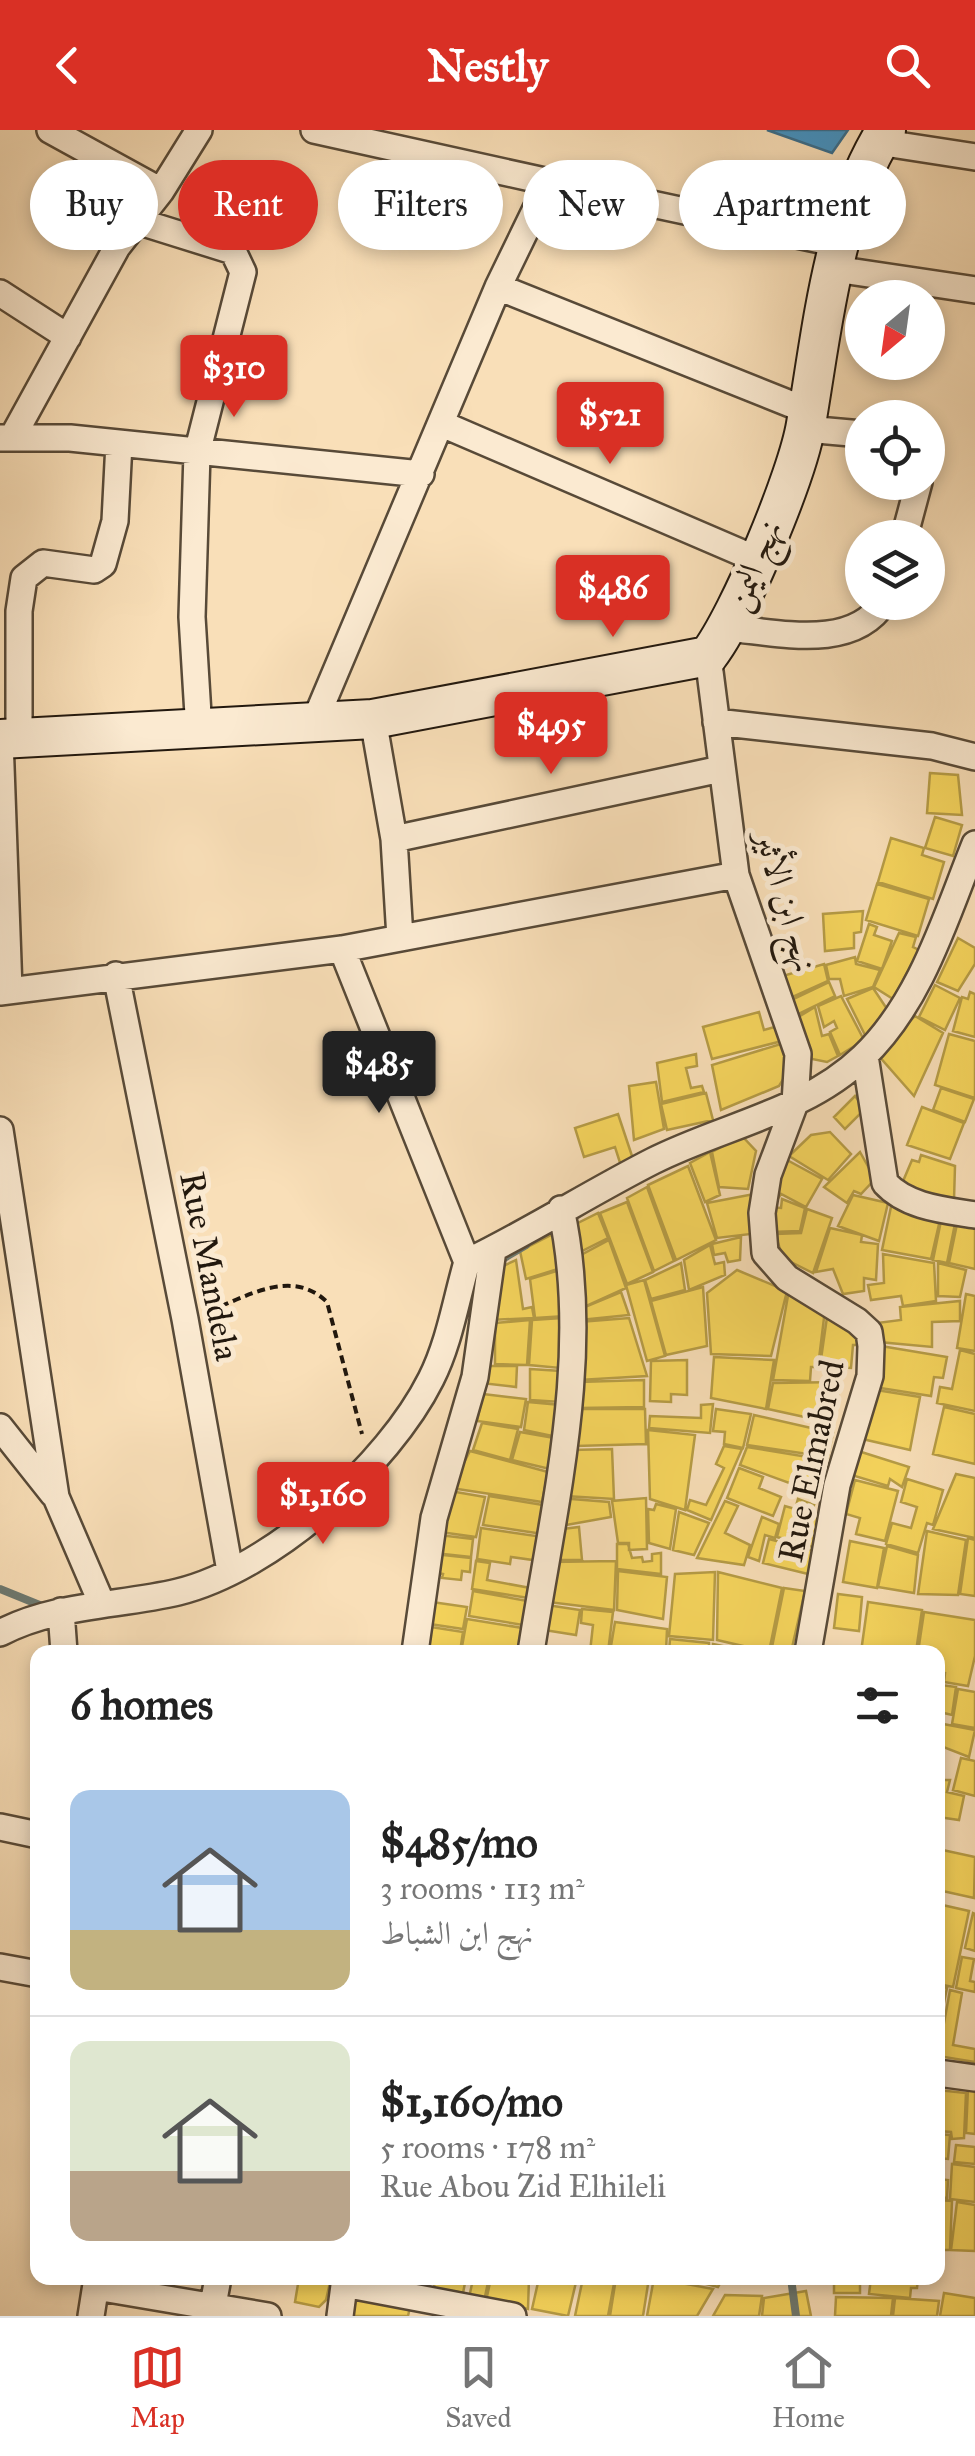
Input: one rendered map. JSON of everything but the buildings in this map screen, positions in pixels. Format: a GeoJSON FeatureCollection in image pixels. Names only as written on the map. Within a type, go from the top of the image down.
{"type":"FeatureCollection","features":[{"type":"Feature","properties":{"kind":"street"},"geometry":{"type":"LineString","coordinates":[[50,130],[161,192]]}},
{"type":"Feature","properties":{"kind":"street"},"geometry":{"type":"LineString","coordinates":[[158,196],[198,130]]}},
{"type":"Feature","properties":{"kind":"street"},"geometry":{"type":"LineString","coordinates":[[314,130],[523,176]]}},
{"type":"Feature","properties":{"kind":"street"},"geometry":{"type":"LineString","coordinates":[[882,136],[975,157]]}},
{"type":"Feature","properties":{"kind":"street","name":"نهج اليمن"},"geometry":{"type":"LineString","coordinates":[[717,642],[756,560],[807,420],[837,257],[882,136]]}},
{"type":"Feature","properties":{"kind":"street"},"geometry":{"type":"LineString","coordinates":[[659,211],[975,290]]}},
{"type":"Feature","properties":{"kind":"street"},"geometry":{"type":"LineString","coordinates":[[158,228],[233,251],[243,272],[197,454],[192,617],[198,732]]}},
{"type":"Feature","properties":{"kind":"street"},"geometry":{"type":"LineString","coordinates":[[314,723],[523,234]]}},
{"type":"Feature","properties":{"kind":"street"},"geometry":{"type":"LineString","coordinates":[[116,250],[6,438],[119,443],[197,454],[422,474]]}},
{"type":"Feature","properties":{"kind":"street"},"geometry":{"type":"LineString","coordinates":[[498,287],[807,420],[845,430]]}},
{"type":"Feature","properties":{"kind":"street"},"geometry":{"type":"LineString","coordinates":[[0,294],[68,336]]}},
{"type":"Feature","properties":{"kind":"street"},"geometry":{"type":"LineString","coordinates":[[442,424],[756,560]]}},
{"type":"Feature","properties":{"kind":"street"},"geometry":{"type":"LineString","coordinates":[[119,443],[115,520],[103,564],[94,570],[43,563],[24,578],[9,739],[4,991],[342,949],[736,875]]}},
{"type":"Feature","properties":{"kind":"street"},"geometry":{"type":"LineString","coordinates":[[9,739],[198,732],[374,719],[717,642],[840,633],[872,620]]}},
{"type":"Feature","properties":{"kind":"street","name":"نهج ابن الأثير"},"geometry":{"type":"LineString","coordinates":[[717,642],[716,722],[736,875],[793,1032],[799,1070],[795,1103]]}},
{"type":"Feature","properties":{"kind":"street"},"geometry":{"type":"LineString","coordinates":[[374,719],[394,840],[400,938]]}},
{"type":"Feature","properties":{"kind":"street"},"geometry":{"type":"LineString","coordinates":[[716,722],[932,746],[975,758]]}},
{"type":"Feature","properties":{"kind":"street"},"geometry":{"type":"LineString","coordinates":[[394,840],[721,768]]}},
{"type":"Feature","properties":{"kind":"street"},"geometry":{"type":"LineString","coordinates":[[467,1262],[653,1161],[795,1103],[865,1056],[896,1017],[919,976],[975,844]]}},
{"type":"Feature","properties":{"kind":"street"},"geometry":{"type":"LineString","coordinates":[[0,1632],[61,1611],[181,1592],[292,1538],[370,1462],[430,1380],[467,1262],[342,949]]}},
{"type":"Feature","properties":{"kind":"street","name":"Rue Mandela"},"geometry":{"type":"LineString","coordinates":[[116,975],[185,1319],[230,1571]]}},
{"type":"Feature","properties":{"kind":"street"},"geometry":{"type":"LineString","coordinates":[[865,1056],[884,1184],[912,1202],[975,1215]]}},
{"type":"Feature","properties":{"kind":"street","name":"Rue Elmabred"},"geometry":{"type":"LineString","coordinates":[[795,1103],[768,1175],[762,1214],[765,1253],[787,1278],[857,1321],[869,1332],[871,1346],[870,1376],[836,1485],[809,1645]]}},
{"type":"Feature","properties":{"kind":"street"},"geometry":{"type":"LineString","coordinates":[[0,1130],[56,1497],[102,1604]]}},
{"type":"Feature","properties":{"kind":"street"},"geometry":{"type":"LineString","coordinates":[[533,1645],[571,1388],[574,1326],[569,1246],[561,1209]]}},
{"type":"Feature","properties":{"kind":"street"},"geometry":{"type":"LineString","coordinates":[[416,1645],[434,1518],[475,1377],[493,1250]]}},
{"type":"Feature","properties":{"kind":"street"},"geometry":{"type":"LineString","coordinates":[[0,1428],[56,1497]]}},
{"type":"Feature","properties":{"kind":"street"},"geometry":{"type":"LineString","coordinates":[[61,1611],[63,1645]]}},
{"type":"Feature","properties":{"kind":"street"},"geometry":{"type":"LineString","coordinates":[[0,1827],[30,1833]]}},
{"type":"Feature","properties":{"kind":"street"},"geometry":{"type":"LineString","coordinates":[[0,1967],[30,1973]]}},
{"type":"Feature","properties":{"kind":"street"},"geometry":{"type":"LineString","coordinates":[[945,2075],[975,2078]]}},
{"type":"Feature","properties":{"kind":"street"},"geometry":{"type":"LineString","coordinates":[[91,2316],[96,2285]]}},
{"type":"Feature","properties":{"kind":"street"},"geometry":{"type":"LineString","coordinates":[[112,2285],[268,2316]]}},
{"type":"Feature","properties":{"kind":"street"},"geometry":{"type":"LineString","coordinates":[[213,2304],[217,2285]]}},
{"type":"Feature","properties":{"kind":"street"},"geometry":{"type":"LineString","coordinates":[[340,2316],[344,2285]]}},
{"type":"Feature","properties":{"kind":"street"},"geometry":{"type":"LineString","coordinates":[[400,2285],[428,2287],[513,2316]]}},
{"type":"Feature","properties":{"kind":"path"},"geometry":{"type":"LineString","coordinates":[[185,1319],[280,1284],[312,1288],[327,1302],[370,1462]]}},
{"type":"Feature","properties":{"kind":"waterway"},"geometry":{"type":"LineString","coordinates":[[499,1261],[526,1245]]}},
{"type":"Feature","properties":{"kind":"waterway"},"geometry":{"type":"LineString","coordinates":[[0,1589],[47,1608]]}},
{"type":"Feature","properties":{"kind":"waterway"},"geometry":{"type":"LineString","coordinates":[[792,2285],[796,2316]]}}]}
